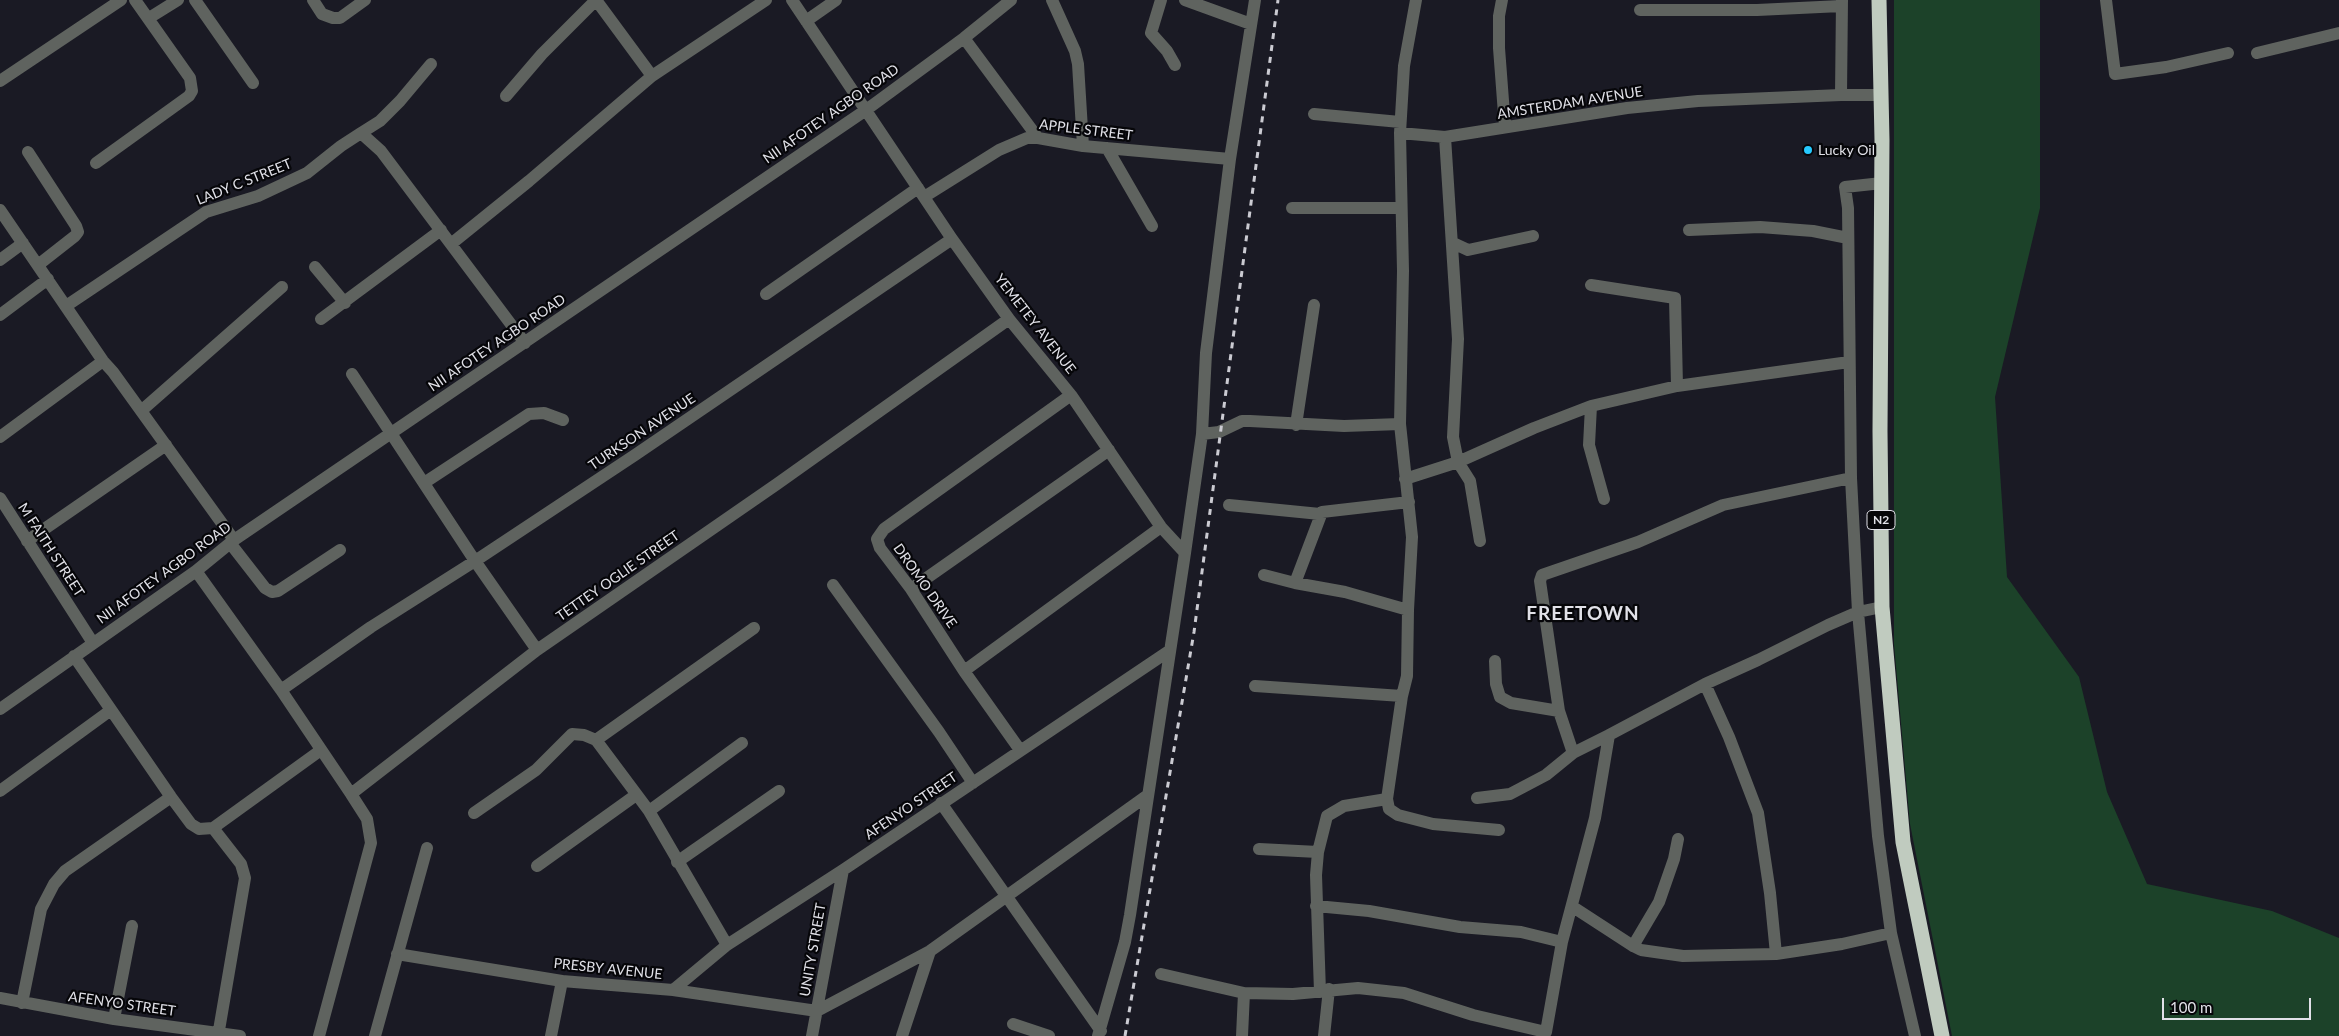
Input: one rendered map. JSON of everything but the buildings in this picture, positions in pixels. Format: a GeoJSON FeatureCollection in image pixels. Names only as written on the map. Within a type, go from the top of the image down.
{"type":"FeatureCollection","features":[{"type":"Feature","properties":{"kind":"highway","name":"N2"},"geometry":{"type":"LineString","coordinates":[[1879,0],[1882,183],[1880,431],[1882,607],[1903,842],[1942,1036]]}},
{"type":"Feature","properties":{"kind":"street"},"geometry":{"type":"LineString","coordinates":[[0,80],[121,0]]}},
{"type":"Feature","properties":{"kind":"street"},"geometry":{"type":"LineString","coordinates":[[96,163],[189,96],[192,91],[190,78],[135,0]]}},
{"type":"Feature","properties":{"kind":"street"},"geometry":{"type":"LineString","coordinates":[[149,18],[178,0]]}},
{"type":"Feature","properties":{"kind":"street"},"geometry":{"type":"LineString","coordinates":[[195,0],[253,83]]}},
{"type":"Feature","properties":{"kind":"street"},"geometry":{"type":"LineString","coordinates":[[313,0],[322,14],[333,18],[340,18],[365,0]]}},
{"type":"Feature","properties":{"kind":"street"},"geometry":{"type":"LineString","coordinates":[[506,96],[542,54],[596,0],[652,76]]}},
{"type":"Feature","properties":{"kind":"street"},"geometry":{"type":"LineString","coordinates":[[451,244],[652,76],[766,0]]}},
{"type":"Feature","properties":{"kind":"street","name":"YEMETEY AVENUE"},"geometry":{"type":"LineString","coordinates":[[792,0],[952,239],[1009,318],[1070,395],[1161,527],[1185,553]]}},
{"type":"Feature","properties":{"kind":"street"},"geometry":{"type":"LineString","coordinates":[[806,21],[836,0]]}},
{"type":"Feature","properties":{"kind":"street"},"geometry":{"type":"LineString","coordinates":[[1052,0],[1075,51],[1078,64],[1082,146]]}},
{"type":"Feature","properties":{"kind":"street"},"geometry":{"type":"LineString","coordinates":[[1161,0],[1150,33],[1167,51],[1175,65]]}},
{"type":"Feature","properties":{"kind":"street"},"geometry":{"type":"LineString","coordinates":[[1186,0],[1251,24]]}},
{"type":"Feature","properties":{"kind":"street"},"geometry":{"type":"LineString","coordinates":[[1100,1034],[1124,942],[1185,553],[1202,434],[1206,354],[1230,160],[1256,0]]}},
{"type":"Feature","properties":{"kind":"street"},"geometry":{"type":"LineString","coordinates":[[1416,0],[1404,66],[1400,127],[1403,271],[1400,424],[1412,536],[1407,676],[1402,696],[1387,799],[1389,809],[1398,815],[1433,824],[1499,830]]}},
{"type":"Feature","properties":{"kind":"street"},"geometry":{"type":"LineString","coordinates":[[1502,0],[1499,16],[1499,48],[1506,127]]}},
{"type":"Feature","properties":{"kind":"street"},"geometry":{"type":"LineString","coordinates":[[2106,0],[2115,74],[2166,67],[2228,53]]}},
{"type":"Feature","properties":{"kind":"street","name":"NII AFOTEY AGBO ROAD"},"geometry":{"type":"LineString","coordinates":[[0,709],[196,571],[232,542],[866,110],[964,38],[1006,1]]}},
{"type":"Feature","properties":{"kind":"street"},"geometry":{"type":"LineString","coordinates":[[1640,10],[1758,10],[1842,3],[1840,95]]}},
{"type":"Feature","properties":{"kind":"street"},"geometry":{"type":"LineString","coordinates":[[2257,53],[2339,34]]}},
{"type":"Feature","properties":{"kind":"street"},"geometry":{"type":"LineString","coordinates":[[964,38],[1038,138]]}},
{"type":"Feature","properties":{"kind":"street","name":"LADY C STREET"},"geometry":{"type":"LineString","coordinates":[[66,306],[206,212],[258,196],[307,172],[341,146],[380,121],[400,101],[431,64]]}},
{"type":"Feature","properties":{"kind":"street","name":"AMSTERDAM AVENUE"},"geometry":{"type":"LineString","coordinates":[[1314,114],[1400,127],[1445,137],[1627,108],[1698,101],[1880,95]]}},
{"type":"Feature","properties":{"kind":"street"},"geometry":{"type":"LineString","coordinates":[[361,133],[381,152],[525,343]]}},
{"type":"Feature","properties":{"kind":"street"},"geometry":{"type":"LineString","coordinates":[[1445,137],[1458,339],[1453,429],[1458,462],[1470,481],[1480,541]]}},
{"type":"Feature","properties":{"kind":"street","name":"APPLE STREET"},"geometry":{"type":"LineString","coordinates":[[766,294],[921,193],[999,150],[1022,140],[1038,138],[1082,146],[1230,160]]}},
{"type":"Feature","properties":{"kind":"street"},"geometry":{"type":"LineString","coordinates":[[1106,148],[1152,226]]}},
{"type":"Feature","properties":{"kind":"street"},"geometry":{"type":"LineString","coordinates":[[28,152],[78,232],[38,265]]}},
{"type":"Feature","properties":{"kind":"street"},"geometry":{"type":"LineString","coordinates":[[1882,183],[1844,187],[1848,208],[1851,478],[1858,612],[1878,836],[1892,933],[1915,1036]]}},
{"type":"Feature","properties":{"kind":"street"},"geometry":{"type":"LineString","coordinates":[[1292,208],[1401,208]]}},
{"type":"Feature","properties":{"kind":"street"},"geometry":{"type":"LineString","coordinates":[[0,210],[103,361],[166,444],[265,588],[272,592],[278,591],[340,550]]}},
{"type":"Feature","properties":{"kind":"street"},"geometry":{"type":"LineString","coordinates":[[1689,230],[1760,227],[1813,230],[1848,238]]}},
{"type":"Feature","properties":{"kind":"street"},"geometry":{"type":"LineString","coordinates":[[321,319],[441,230]]}},
{"type":"Feature","properties":{"kind":"street"},"geometry":{"type":"LineString","coordinates":[[1453,243],[1468,250],[1533,236]]}},
{"type":"Feature","properties":{"kind":"street","name":"TURKSON AVENUE"},"geometry":{"type":"LineString","coordinates":[[281,690],[372,627],[475,562],[636,455],[952,239]]}},
{"type":"Feature","properties":{"kind":"street"},"geometry":{"type":"LineString","coordinates":[[0,260],[23,243]]}},
{"type":"Feature","properties":{"kind":"street"},"geometry":{"type":"LineString","coordinates":[[315,267],[344,303]]}},
{"type":"Feature","properties":{"kind":"street"},"geometry":{"type":"LineString","coordinates":[[0,315],[48,279]]}},
{"type":"Feature","properties":{"kind":"street"},"geometry":{"type":"LineString","coordinates":[[1591,285],[1675,298],[1677,386]]}},
{"type":"Feature","properties":{"kind":"street"},"geometry":{"type":"LineString","coordinates":[[141,411],[282,287]]}},
{"type":"Feature","properties":{"kind":"street"},"geometry":{"type":"LineString","coordinates":[[1296,424],[1314,305]]}},
{"type":"Feature","properties":{"kind":"street","name":"TETTEY OGLIE STREET"},"geometry":{"type":"LineString","coordinates":[[351,794],[537,650],[769,490],[1009,318]]}},
{"type":"Feature","properties":{"kind":"street"},"geometry":{"type":"LineString","coordinates":[[0,437],[103,361]]}},
{"type":"Feature","properties":{"kind":"street"},"geometry":{"type":"LineString","coordinates":[[1405,480],[1458,462],[1534,428],[1590,406],[1677,386],[1849,362]]}},
{"type":"Feature","properties":{"kind":"street"},"geometry":{"type":"LineString","coordinates":[[352,374],[392,432],[475,562],[537,650]]}},
{"type":"Feature","properties":{"kind":"street","name":"DROMO DRIVE"},"geometry":{"type":"LineString","coordinates":[[1020,750],[964,671],[912,589],[880,548],[877,539],[879,534],[1070,395]]}},
{"type":"Feature","properties":{"kind":"street"},"geometry":{"type":"LineString","coordinates":[[1590,406],[1590,445],[1604,499]]}},
{"type":"Feature","properties":{"kind":"street"},"geometry":{"type":"LineString","coordinates":[[424,483],[529,414],[544,413],[563,420]]}},
{"type":"Feature","properties":{"kind":"street"},"geometry":{"type":"LineString","coordinates":[[1202,434],[1225,430],[1242,421],[1296,424],[1400,424]]}},
{"type":"Feature","properties":{"kind":"street"},"geometry":{"type":"LineString","coordinates":[[27,540],[166,444]]}},
{"type":"Feature","properties":{"kind":"street"},"geometry":{"type":"LineString","coordinates":[[912,589],[1109,450]]}},
{"type":"Feature","properties":{"kind":"street"},"geometry":{"type":"LineString","coordinates":[[1572,753],[1559,712],[1540,581],[1542,575],[1638,542],[1724,505],[1851,478]]}},
{"type":"Feature","properties":{"kind":"street","name":"M FAITH STREET"},"geometry":{"type":"LineString","coordinates":[[0,498],[4,516],[27,540],[93,643]]}},
{"type":"Feature","properties":{"kind":"street"},"geometry":{"type":"LineString","coordinates":[[1229,505],[1320,514],[1331,509],[1409,502]]}},
{"type":"Feature","properties":{"kind":"street"},"geometry":{"type":"LineString","coordinates":[[1295,583],[1320,514]]}},
{"type":"Feature","properties":{"kind":"street"},"geometry":{"type":"LineString","coordinates":[[964,671],[1161,527]]}},
{"type":"Feature","properties":{"kind":"street"},"geometry":{"type":"LineString","coordinates":[[196,571],[281,690],[367,819],[371,843],[319,1036]]}},
{"type":"Feature","properties":{"kind":"street"},"geometry":{"type":"LineString","coordinates":[[1264,575],[1345,592],[1408,610]]}},
{"type":"Feature","properties":{"kind":"street"},"geometry":{"type":"LineString","coordinates":[[833,585],[939,732],[972,783]]}},
{"type":"Feature","properties":{"kind":"street"},"geometry":{"type":"LineString","coordinates":[[1477,798],[1510,794],[1546,775],[1572,753],[1705,684],[1858,612],[1882,607]]}},
{"type":"Feature","properties":{"kind":"street"},"geometry":{"type":"LineString","coordinates":[[596,740],[754,628]]}},
{"type":"Feature","properties":{"kind":"street","name":"AFENYO STREET"},"geometry":{"type":"LineString","coordinates":[[673,990],[727,945],[843,870],[1169,651]]}},
{"type":"Feature","properties":{"kind":"street"},"geometry":{"type":"LineString","coordinates":[[74,656],[171,797],[195,828],[204,830],[213,828],[321,750]]}},
{"type":"Feature","properties":{"kind":"street"},"geometry":{"type":"LineString","coordinates":[[1495,661],[1496,684],[1500,698],[1511,703],[1559,712]]}},
{"type":"Feature","properties":{"kind":"street"},"geometry":{"type":"LineString","coordinates":[[1705,684],[1729,737],[1758,813],[1770,893],[1776,954]]}},
{"type":"Feature","properties":{"kind":"street"},"geometry":{"type":"LineString","coordinates":[[1255,686],[1402,696]]}},
{"type":"Feature","properties":{"kind":"street"},"geometry":{"type":"LineString","coordinates":[[0,791],[111,710]]}},
{"type":"Feature","properties":{"kind":"street"},"geometry":{"type":"LineString","coordinates":[[474,813],[536,770],[572,734],[584,735],[596,740],[648,811],[727,945]]}},
{"type":"Feature","properties":{"kind":"street"},"geometry":{"type":"LineString","coordinates":[[1161,974],[1244,993],[1292,994],[1358,988],[1404,993],[1473,1015],[1548,1035],[1562,942],[1573,907],[1595,818],[1609,735]]}},
{"type":"Feature","properties":{"kind":"street"},"geometry":{"type":"LineString","coordinates":[[648,811],[742,743]]}},
{"type":"Feature","properties":{"kind":"street"},"geometry":{"type":"LineString","coordinates":[[677,862],[779,791]]}},
{"type":"Feature","properties":{"kind":"street"},"geometry":{"type":"LineString","coordinates":[[537,866],[636,795]]}},
{"type":"Feature","properties":{"kind":"street"},"geometry":{"type":"LineString","coordinates":[[817,1011],[930,951],[1148,796]]}},
{"type":"Feature","properties":{"kind":"street"},"geometry":{"type":"LineString","coordinates":[[22,1003],[41,909],[54,884],[65,871],[171,797]]}},
{"type":"Feature","properties":{"kind":"street"},"geometry":{"type":"LineString","coordinates":[[1324,1036],[1325,991],[1316,906],[1318,852],[1327,816],[1344,806],[1387,799]]}},
{"type":"Feature","properties":{"kind":"street"},"geometry":{"type":"LineString","coordinates":[[941,803],[1100,1034]]}},
{"type":"Feature","properties":{"kind":"street"},"geometry":{"type":"LineString","coordinates":[[213,828],[241,864],[245,878],[219,1035]]}},
{"type":"Feature","properties":{"kind":"street"},"geometry":{"type":"LineString","coordinates":[[1633,946],[1659,902],[1678,848],[1678,839]]}},
{"type":"Feature","properties":{"kind":"street"},"geometry":{"type":"LineString","coordinates":[[375,1036],[427,848]]}},
{"type":"Feature","properties":{"kind":"street"},"geometry":{"type":"LineString","coordinates":[[1260,849],[1318,852]]}},
{"type":"Feature","properties":{"kind":"street","name":"UNITY STREET"},"geometry":{"type":"LineString","coordinates":[[812,1036],[843,870]]}},
{"type":"Feature","properties":{"kind":"street"},"geometry":{"type":"LineString","coordinates":[[1316,906],[1369,911],[1460,927],[1521,932],[1562,942]]}},
{"type":"Feature","properties":{"kind":"street"},"geometry":{"type":"LineString","coordinates":[[1573,907],[1641,950],[1683,956],[1776,954],[1842,944],[1892,933]]}},
{"type":"Feature","properties":{"kind":"street"},"geometry":{"type":"LineString","coordinates":[[114,1019],[132,926]]}},
{"type":"Feature","properties":{"kind":"street"},"geometry":{"type":"LineString","coordinates":[[902,1036],[930,951]]}},
{"type":"Feature","properties":{"kind":"street","name":"PRESBY AVENUE"},"geometry":{"type":"LineString","coordinates":[[397,954],[562,981],[673,990],[817,1011]]}},
{"type":"Feature","properties":{"kind":"street"},"geometry":{"type":"LineString","coordinates":[[551,1036],[562,981]]}},
{"type":"Feature","properties":{"kind":"street"},"geometry":{"type":"LineString","coordinates":[[1242,1036],[1244,993]]}},
{"type":"Feature","properties":{"kind":"street","name":"AFENYO STREET"},"geometry":{"type":"LineString","coordinates":[[0,998],[114,1019],[160,1030],[240,1036]]}},
{"type":"Feature","properties":{"kind":"street"},"geometry":{"type":"LineString","coordinates":[[1013,1024],[1049,1036]]}},
{"type":"Feature","properties":{"kind":"green space"},"geometry":{"type":"Polygon","coordinates":[[[1894,0],[2040,0],[2040,208],[1995,397],[2007,577],[2079,677],[2107,792],[2147,884],[2272,911],[2339,938],[2339,1036],[1952,1036],[1910,824],[1894,644],[1894,0]]]}},
{"type":"Feature","properties":{"kind":"railway"},"geometry":{"type":"LineString","coordinates":[[1125,1036],[1194,632],[1278,0]]}},
{"type":"Feature","properties":{"kind":"place","name":"Lucky Oil"},"geometry":{"type":"Point","coordinates":[1808,150]}},
{"type":"Feature","properties":{"kind":"district","name":"FREETOWN"},"geometry":{"type":"Point","coordinates":[1583,614]}}]}
